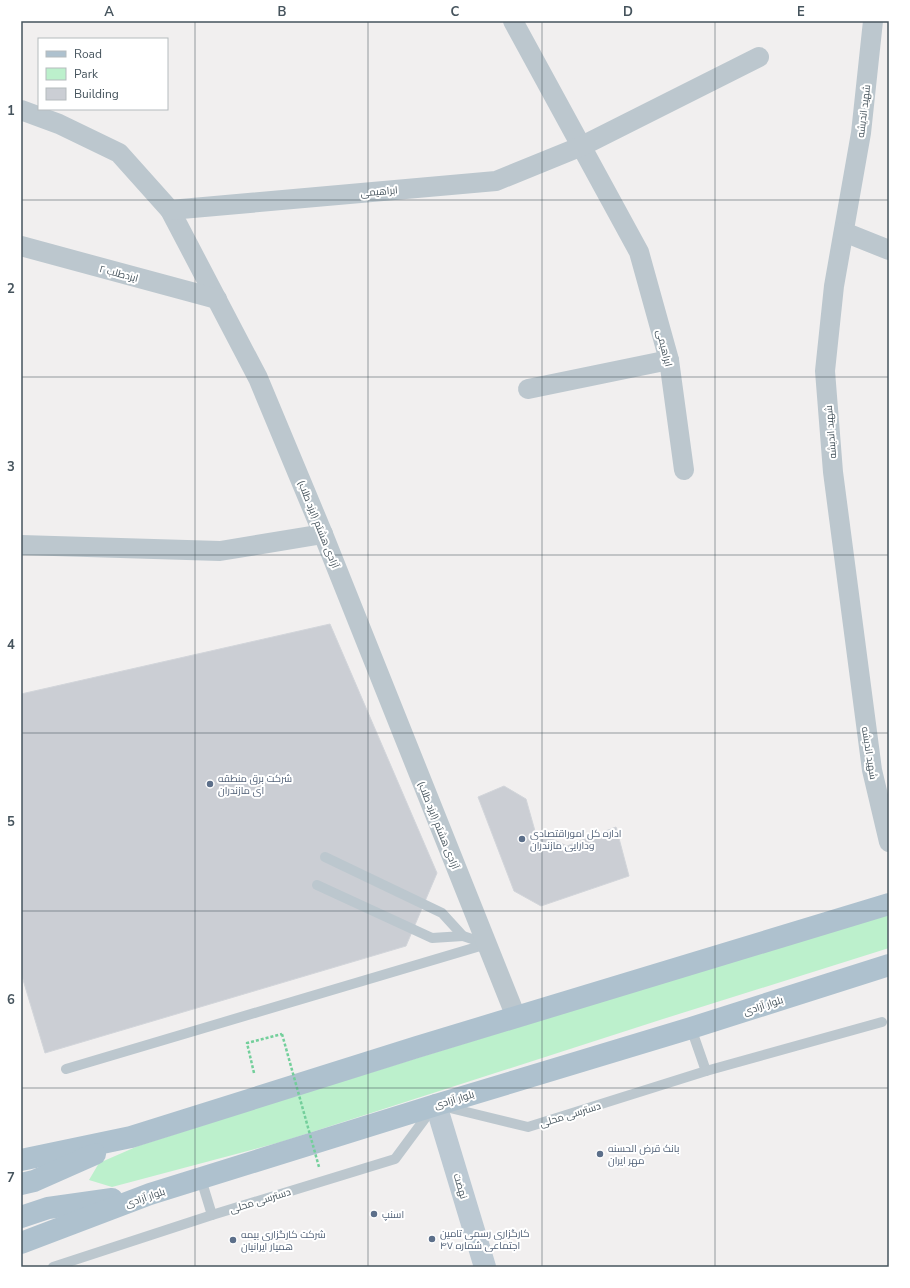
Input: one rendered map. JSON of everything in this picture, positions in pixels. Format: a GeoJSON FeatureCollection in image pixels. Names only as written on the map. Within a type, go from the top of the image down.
{"type":"FeatureCollection","features":[{"type":"Feature","properties":{"kind":"main road"},"geometry":{"type":"LineString","coordinates":[[21,1160],[131,1137],[516,1017],[889,904]]}},
{"type":"Feature","properties":{"kind":"main road","name":"بلوار آزادی"},"geometry":{"type":"LineString","coordinates":[[21,1243],[150,1194],[436,1104],[692,1028],[889,964]]}},
{"type":"Feature","properties":{"kind":"main road","name":"نهضت"},"geometry":{"type":"LineString","coordinates":[[436,1104],[485,1267]]}},
{"type":"Feature","properties":{"kind":"main road"},"geometry":{"type":"LineString","coordinates":[[21,1184],[34,1181],[131,1137]]}},
{"type":"Feature","properties":{"kind":"main road"},"geometry":{"type":"LineString","coordinates":[[21,1217],[48,1208],[150,1194]]}},
{"type":"Feature","properties":{"kind":"street","name":"ابراهیمی"},"geometry":{"type":"LineString","coordinates":[[513,21],[639,252],[669,360],[684,470]]}},
{"type":"Feature","properties":{"kind":"street","name":"شهید اندیشه"},"geometry":{"type":"LineString","coordinates":[[878,31],[834,286],[825,371],[833,472],[872,770],[889,842]]}},
{"type":"Feature","properties":{"kind":"street","name":"ابراهیمی"},"geometry":{"type":"LineString","coordinates":[[170,210],[496,181],[582,146],[759,57]]}},
{"type":"Feature","properties":{"kind":"street","name":"آزادی هشتم (ایزد طلب)"},"geometry":{"type":"LineString","coordinates":[[21,110],[59,124],[119,153],[170,210],[258,378],[324,534],[516,1017]]}},
{"type":"Feature","properties":{"kind":"street"},"geometry":{"type":"LineString","coordinates":[[844,232],[889,250]]}},
{"type":"Feature","properties":{"kind":"street","name":"ایزدطلب ۲"},"geometry":{"type":"LineString","coordinates":[[21,246],[217,300]]}},
{"type":"Feature","properties":{"kind":"street"},"geometry":{"type":"LineString","coordinates":[[528,389],[669,360]]}},
{"type":"Feature","properties":{"kind":"street"},"geometry":{"type":"LineString","coordinates":[[21,545],[220,551],[324,534]]}},
{"type":"Feature","properties":{"kind":"lane"},"geometry":{"type":"LineString","coordinates":[[325,857],[442,913],[463,936]]}},
{"type":"Feature","properties":{"kind":"lane"},"geometry":{"type":"LineString","coordinates":[[317,885],[432,938],[463,936],[487,944]]}},
{"type":"Feature","properties":{"kind":"lane"},"geometry":{"type":"LineString","coordinates":[[66,1069],[487,944]]}},
{"type":"Feature","properties":{"kind":"lane","name":"دسترسی محلی"},"geometry":{"type":"LineString","coordinates":[[53,1267],[212,1215],[395,1159],[436,1104],[528,1127],[706,1071],[882,1022]]}},
{"type":"Feature","properties":{"kind":"lane"},"geometry":{"type":"LineString","coordinates":[[692,1028],[706,1071]]}},
{"type":"Feature","properties":{"kind":"lane"},"geometry":{"type":"LineString","coordinates":[[201,1179],[212,1215]]}},
{"type":"Feature","properties":{"kind":"path"},"geometry":{"type":"LineString","coordinates":[[260,1096],[247,1043],[282,1034],[319,1167]]}},
{"type":"Feature","properties":{"kind":"green space"},"geometry":{"type":"Polygon","coordinates":[[[889,913],[889,948],[281,1142],[112,1187],[89,1180],[99,1163],[138,1146],[291,1097],[889,913]]]}},
{"type":"Feature","properties":{"kind":"building","name":"شرکت برق منطقه ای مازندران"},"geometry":{"type":"Polygon","coordinates":[[[330,624],[437,873],[406,946],[45,1053],[21,973],[21,694],[330,624]]]}},
{"type":"Feature","properties":{"kind":"building","name":"اداره کل اموراقتصادی ودارایی مازندران"},"geometry":{"type":"Polygon","coordinates":[[[504,786],[526,799],[535,831],[567,846],[616,827],[629,876],[541,906],[514,891],[478,797],[504,786]]]}},
{"type":"Feature","properties":{"kind":"place","name":"شرکت برق منطقه ای مازندران"},"geometry":{"type":"Point","coordinates":[210,784]}},
{"type":"Feature","properties":{"kind":"place","name":"اداره کل اموراقتصادی ودارایی مازندران"},"geometry":{"type":"Point","coordinates":[522,839]}},
{"type":"Feature","properties":{"kind":"place","name":"بانک قرض الحسنه مهر ایران"},"geometry":{"type":"Point","coordinates":[600,1154]}},
{"type":"Feature","properties":{"kind":"place","name":"اسنپ"},"geometry":{"type":"Point","coordinates":[374,1214]}},
{"type":"Feature","properties":{"kind":"place","name":"کارگزاری رسمی تامین اجتماعی شماره ۴۷"},"geometry":{"type":"Point","coordinates":[432,1239]}},
{"type":"Feature","properties":{"kind":"place","name":"شرکت کارگزاری بیمه همیار ایرانیان"},"geometry":{"type":"Point","coordinates":[233,1240]}}]}
